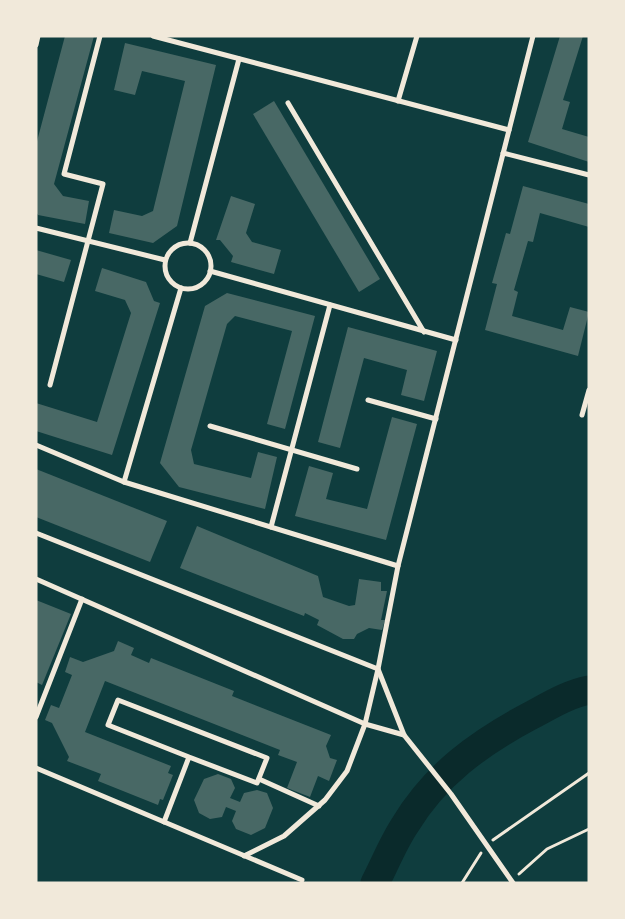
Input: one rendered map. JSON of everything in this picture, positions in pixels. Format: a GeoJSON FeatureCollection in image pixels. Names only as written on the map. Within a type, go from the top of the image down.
{"type":"FeatureCollection","features":[{"type":"Feature","properties":{"kind":"street"},"geometry":{"type":"LineString","coordinates":[[36,45],[38,36]]}},
{"type":"Feature","properties":{"kind":"street"},"geometry":{"type":"LineString","coordinates":[[50,385],[103,184],[64,174],[100,36]]}},
{"type":"Feature","properties":{"kind":"street"},"geometry":{"type":"LineString","coordinates":[[154,36],[509,130]]}},
{"type":"Feature","properties":{"kind":"street"},"geometry":{"type":"LineString","coordinates":[[398,101],[417,36]]}},
{"type":"Feature","properties":{"kind":"street"},"geometry":{"type":"LineString","coordinates":[[244,856],[284,836],[326,800],[347,771],[365,724],[398,566],[532,36]]}},
{"type":"Feature","properties":{"kind":"street"},"geometry":{"type":"LineString","coordinates":[[190,243],[239,59]]}},
{"type":"Feature","properties":{"kind":"street"},"geometry":{"type":"LineString","coordinates":[[288,102],[424,332]]}},
{"type":"Feature","properties":{"kind":"street"},"geometry":{"type":"LineString","coordinates":[[503,153],[589,175]]}},
{"type":"Feature","properties":{"kind":"street"},"geometry":{"type":"LineString","coordinates":[[36,228],[165,260]]}},
{"type":"Feature","properties":{"kind":"street"},"geometry":{"type":"LineString","coordinates":[[190,243],[197,246],[208,256],[210,263],[208,277],[193,289],[181,288],[173,284],[167,277],[165,269],[165,260],[168,254],[177,246],[190,243]]}},
{"type":"Feature","properties":{"kind":"street"},"geometry":{"type":"LineString","coordinates":[[210,271],[456,340]]}},
{"type":"Feature","properties":{"kind":"street"},"geometry":{"type":"LineString","coordinates":[[124,482],[181,288]]}},
{"type":"Feature","properties":{"kind":"street"},"geometry":{"type":"LineString","coordinates":[[271,527],[330,305]]}},
{"type":"Feature","properties":{"kind":"street"},"geometry":{"type":"LineString","coordinates":[[582,415],[589,390]]}},
{"type":"Feature","properties":{"kind":"street"},"geometry":{"type":"LineString","coordinates":[[368,400],[436,419]]}},
{"type":"Feature","properties":{"kind":"street"},"geometry":{"type":"LineString","coordinates":[[210,426],[357,469]]}},
{"type":"Feature","properties":{"kind":"street"},"geometry":{"type":"LineString","coordinates":[[36,445],[124,482],[398,566]]}},
{"type":"Feature","properties":{"kind":"street"},"geometry":{"type":"LineString","coordinates":[[36,533],[378,669],[404,735],[451,794],[512,882]]}},
{"type":"Feature","properties":{"kind":"street"},"geometry":{"type":"LineString","coordinates":[[36,579],[365,724],[404,735]]}},
{"type":"Feature","properties":{"kind":"street"},"geometry":{"type":"LineString","coordinates":[[36,717],[82,599]]}},
{"type":"Feature","properties":{"kind":"street"},"geometry":{"type":"LineString","coordinates":[[118,700],[267,758],[257,783],[189,757],[108,725],[118,700]]}},
{"type":"Feature","properties":{"kind":"street"},"geometry":{"type":"LineString","coordinates":[[164,822],[189,757]]}},
{"type":"Feature","properties":{"kind":"street"},"geometry":{"type":"LineString","coordinates":[[36,768],[302,880]]}},
{"type":"Feature","properties":{"kind":"street"},"geometry":{"type":"LineString","coordinates":[[259,779],[319,806]]}},
{"type":"Feature","properties":{"kind":"path"},"geometry":{"type":"LineString","coordinates":[[462,883],[486,845],[589,773]]}},
{"type":"Feature","properties":{"kind":"path"},"geometry":{"type":"LineString","coordinates":[[512,882],[547,849],[589,829]]}},
{"type":"Feature","properties":{"kind":"building"},"geometry":{"type":"Polygon","coordinates":[[[65,36],[94,36],[54,184],[63,196],[89,201],[85,224],[38,215],[36,212],[36,145],[65,36]]]}},
{"type":"Feature","properties":{"kind":"building"},"geometry":{"type":"Polygon","coordinates":[[[560,36],[583,36],[563,100],[570,102],[562,129],[589,137],[589,162],[528,142],[560,36]]]}},
{"type":"Feature","properties":{"kind":"building"},"geometry":{"type":"Polygon","coordinates":[[[125,43],[216,65],[177,226],[153,243],[109,233],[114,210],[142,216],[153,211],[185,81],[142,71],[135,95],[114,90],[125,43]]]}},
{"type":"Feature","properties":{"kind":"building"},"geometry":{"type":"Polygon","coordinates":[[[274,101],[380,279],[359,292],[253,114],[274,101]]]}},
{"type":"Feature","properties":{"kind":"building"},"geometry":{"type":"Polygon","coordinates":[[[523,186],[589,204],[589,227],[540,213],[533,242],[528,241],[514,290],[518,292],[512,316],[563,330],[570,307],[589,312],[578,356],[485,330],[497,284],[492,283],[506,233],[510,234],[523,186]]]}},
{"type":"Feature","properties":{"kind":"building"},"geometry":{"type":"Polygon","coordinates":[[[231,196],[255,204],[246,233],[252,242],[281,250],[274,274],[231,262],[233,256],[220,240],[216,240],[231,196]]]}},
{"type":"Feature","properties":{"kind":"building"},"geometry":{"type":"Polygon","coordinates":[[[36,250],[71,260],[64,282],[36,274],[36,250]]]}},
{"type":"Feature","properties":{"kind":"building"},"geometry":{"type":"Polygon","coordinates":[[[102,268],[146,282],[154,301],[160,303],[112,455],[36,431],[36,403],[97,422],[131,313],[125,300],[95,291],[102,268]]]}},
{"type":"Feature","properties":{"kind":"building"},"geometry":{"type":"Polygon","coordinates":[[[227,293],[315,316],[285,429],[267,424],[292,331],[235,316],[227,324],[191,450],[194,464],[251,478],[258,452],[277,457],[265,509],[179,487],[160,463],[205,306],[227,293]]]}},
{"type":"Feature","properties":{"kind":"building"},"geometry":{"type":"Polygon","coordinates":[[[348,327],[437,351],[424,401],[401,395],[407,370],[364,358],[340,448],[318,442],[348,327]]]}},
{"type":"Feature","properties":{"kind":"building"},"geometry":{"type":"Polygon","coordinates":[[[392,417],[417,424],[386,540],[295,516],[309,466],[333,473],[326,499],[367,509],[392,417]]]}},
{"type":"Feature","properties":{"kind":"building"},"geometry":{"type":"Polygon","coordinates":[[[36,469],[167,521],[150,562],[36,517],[36,469]]]}},
{"type":"Feature","properties":{"kind":"building"},"geometry":{"type":"Polygon","coordinates":[[[197,526],[318,576],[323,597],[349,606],[355,605],[359,579],[381,582],[381,591],[387,591],[381,620],[385,620],[382,630],[369,628],[357,634],[354,639],[343,639],[317,625],[319,620],[305,613],[304,616],[180,568],[197,526]]]}},
{"type":"Feature","properties":{"kind":"building"},"geometry":{"type":"Polygon","coordinates":[[[36,600],[71,614],[42,685],[36,682],[36,600]]]}},
{"type":"Feature","properties":{"kind":"building"},"geometry":{"type":"Polygon","coordinates":[[[118,641],[134,648],[131,655],[149,663],[151,658],[234,691],[232,696],[331,735],[326,746],[330,758],[337,760],[329,781],[318,776],[310,797],[287,788],[297,762],[278,755],[280,750],[105,681],[85,732],[171,766],[168,773],[173,775],[163,800],[160,799],[158,805],[98,781],[101,774],[67,761],[69,757],[52,723],[45,720],[51,705],[59,708],[72,675],[65,672],[70,657],[83,662],[114,651],[118,641]]]}},
{"type":"Feature","properties":{"kind":"building"},"geometry":{"type":"Polygon","coordinates":[[[218,774],[231,779],[235,788],[230,798],[240,802],[244,793],[257,790],[267,793],[273,808],[265,828],[251,835],[236,829],[232,821],[236,811],[226,807],[222,817],[210,819],[199,813],[194,800],[204,779],[218,774]]]}},
{"type":"Feature","properties":{"kind":"waterway"},"geometry":{"type":"LineString","coordinates":[[375,883],[405,825],[417,807],[444,776],[476,749],[511,726],[574,694],[589,690]]}}]}
